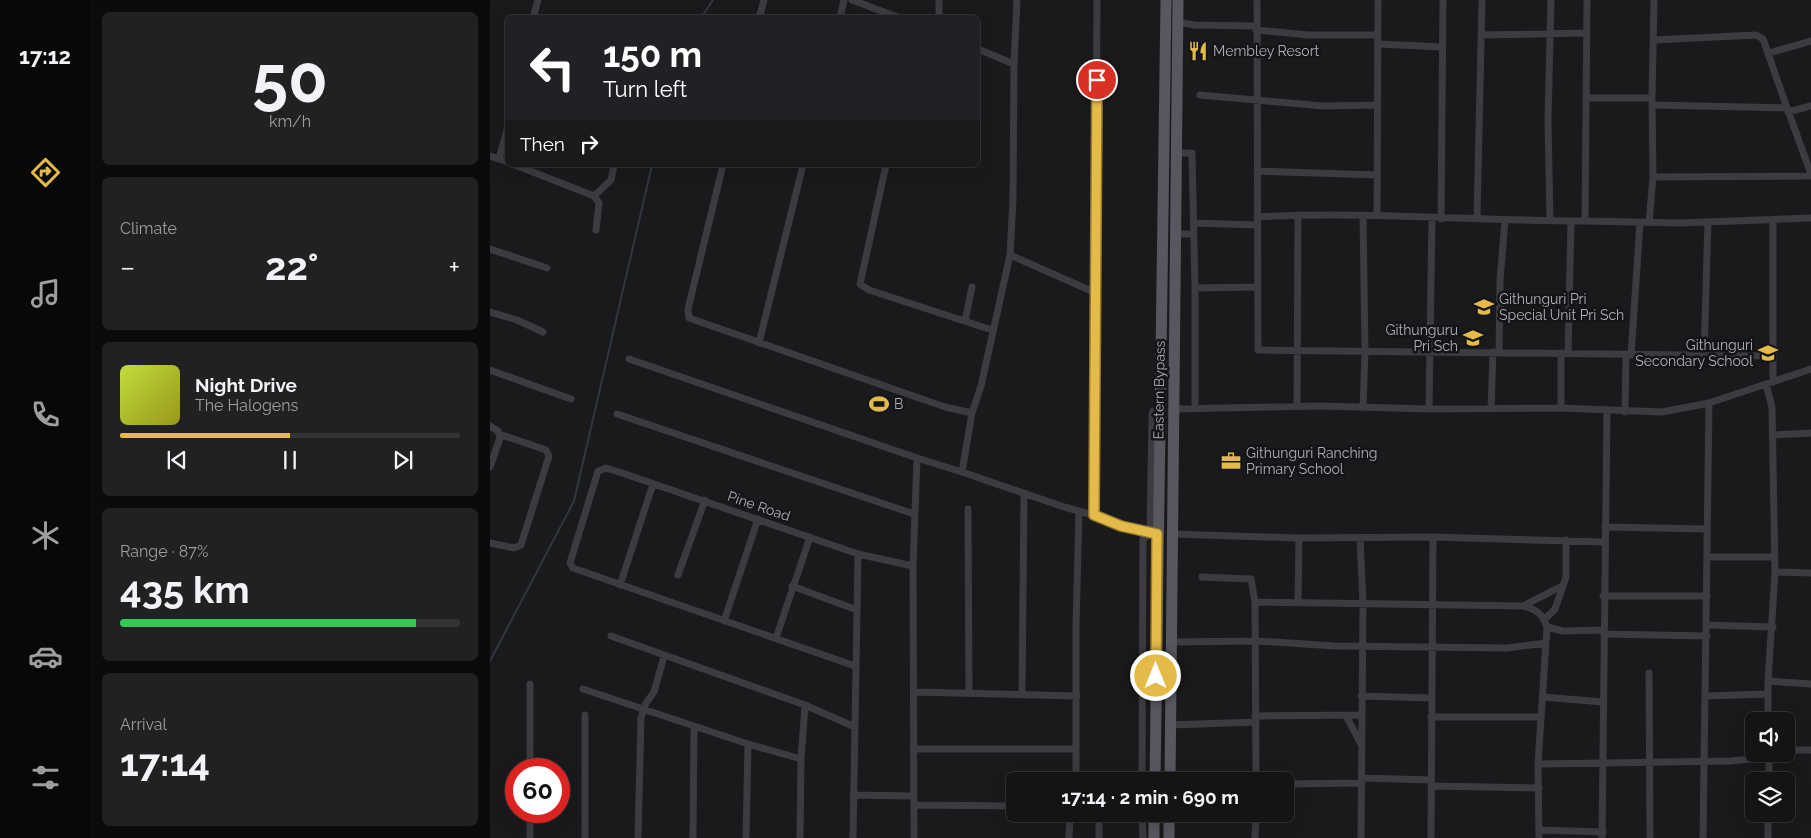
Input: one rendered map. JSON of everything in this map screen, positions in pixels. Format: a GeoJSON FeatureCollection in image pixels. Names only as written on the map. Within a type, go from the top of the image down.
{"type":"FeatureCollection","features":[{"type":"Feature","properties":{"kind":"main road","name":"Eastern Bypass"},"geometry":{"type":"LineString","coordinates":[[1155,772],[1157,626],[1153,533],[1158,491],[1161,410],[1166,0]]}},
{"type":"Feature","properties":{"kind":"main road","name":"Eastern Bypass"},"geometry":{"type":"LineString","coordinates":[[1170,772],[1178,0]]}},
{"type":"Feature","properties":{"kind":"main road"},"geometry":{"type":"LineString","coordinates":[[1158,491],[1173,492]]}},
{"type":"Feature","properties":{"kind":"main road"},"geometry":{"type":"LineString","coordinates":[[1154,822],[1154,838]]}},
{"type":"Feature","properties":{"kind":"main road"},"geometry":{"type":"LineString","coordinates":[[1169,822],[1169,838]]}},
{"type":"Feature","properties":{"kind":"street"},"geometry":{"type":"LineString","coordinates":[[534,15],[538,0]]}},
{"type":"Feature","properties":{"kind":"street"},"geometry":{"type":"LineString","coordinates":[[760,15],[764,0]]}},
{"type":"Feature","properties":{"kind":"street"},"geometry":{"type":"LineString","coordinates":[[841,15],[844,0]]}},
{"type":"Feature","properties":{"kind":"street"},"geometry":{"type":"LineString","coordinates":[[939,15],[940,0]]}},
{"type":"Feature","properties":{"kind":"street"},"geometry":{"type":"LineString","coordinates":[[962,472],[972,413],[981,386],[1010,255],[1013,199],[1014,64],[1018,0]]}},
{"type":"Feature","properties":{"kind":"street"},"geometry":{"type":"LineString","coordinates":[[1094,515],[1097,0]]}},
{"type":"Feature","properties":{"kind":"street"},"geometry":{"type":"LineString","coordinates":[[1256,0],[1256,287],[1258,350],[1772,356]]}},
{"type":"Feature","properties":{"kind":"street"},"geometry":{"type":"LineString","coordinates":[[1377,215],[1376,105],[1378,0]]}},
{"type":"Feature","properties":{"kind":"street"},"geometry":{"type":"LineString","coordinates":[[1441,219],[1443,0]]}},
{"type":"Feature","properties":{"kind":"street"},"geometry":{"type":"LineString","coordinates":[[1477,218],[1482,0]]}},
{"type":"Feature","properties":{"kind":"street"},"geometry":{"type":"LineString","coordinates":[[1550,220],[1548,120],[1551,0]]}},
{"type":"Feature","properties":{"kind":"street"},"geometry":{"type":"LineString","coordinates":[[1585,221],[1587,0]]}},
{"type":"Feature","properties":{"kind":"street"},"geometry":{"type":"LineString","coordinates":[[1649,223],[1653,177],[1654,0]]}},
{"type":"Feature","properties":{"kind":"street"},"geometry":{"type":"LineString","coordinates":[[856,1],[892,15]]}},
{"type":"Feature","properties":{"kind":"street"},"geometry":{"type":"LineString","coordinates":[[1178,22],[1194,25],[1256,28],[1308,35],[1378,35]]}},
{"type":"Feature","properties":{"kind":"street"},"geometry":{"type":"LineString","coordinates":[[1482,35],[1586,34]]}},
{"type":"Feature","properties":{"kind":"street"},"geometry":{"type":"LineString","coordinates":[[1653,177],[1811,175],[1763,39],[1756,35],[1654,40]]}},
{"type":"Feature","properties":{"kind":"street"},"geometry":{"type":"LineString","coordinates":[[1768,53],[1811,41]]}},
{"type":"Feature","properties":{"kind":"street"},"geometry":{"type":"LineString","coordinates":[[1378,44],[1442,47]]}},
{"type":"Feature","properties":{"kind":"street"},"geometry":{"type":"LineString","coordinates":[[980,50],[1014,64]]}},
{"type":"Feature","properties":{"kind":"street"},"geometry":{"type":"LineString","coordinates":[[1200,95],[1323,106],[1376,105]]}},
{"type":"Feature","properties":{"kind":"street"},"geometry":{"type":"LineString","coordinates":[[1586,98],[1787,110],[1811,106]]}},
{"type":"Feature","properties":{"kind":"street"},"geometry":{"type":"LineString","coordinates":[[500,159],[505,138]]}},
{"type":"Feature","properties":{"kind":"street"},"geometry":{"type":"LineString","coordinates":[[1176,154],[1192,154],[1195,408]]}},
{"type":"Feature","properties":{"kind":"street"},"geometry":{"type":"LineString","coordinates":[[490,156],[505,161]]}},
{"type":"Feature","properties":{"kind":"street"},"geometry":{"type":"LineString","coordinates":[[520,167],[594,196],[599,203],[596,230]]}},
{"type":"Feature","properties":{"kind":"street"},"geometry":{"type":"LineString","coordinates":[[594,196],[611,180],[614,167]]}},
{"type":"Feature","properties":{"kind":"street"},"geometry":{"type":"LineString","coordinates":[[723,167],[687,315],[694,322],[945,407],[972,413]]}},
{"type":"Feature","properties":{"kind":"street"},"geometry":{"type":"LineString","coordinates":[[759,343],[803,167]]}},
{"type":"Feature","properties":{"kind":"street"},"geometry":{"type":"LineString","coordinates":[[886,167],[860,284],[869,290],[992,330]]}},
{"type":"Feature","properties":{"kind":"street"},"geometry":{"type":"LineString","coordinates":[[1257,171],[1377,175]]}},
{"type":"Feature","properties":{"kind":"street"},"geometry":{"type":"LineString","coordinates":[[1297,406],[1298,215]]}},
{"type":"Feature","properties":{"kind":"street"},"geometry":{"type":"LineString","coordinates":[[1363,408],[1365,352],[1364,215]]}},
{"type":"Feature","properties":{"kind":"street"},"geometry":{"type":"LineString","coordinates":[[1257,217],[1377,215],[1441,219],[1477,218],[1640,223],[1774,221],[1811,218]]}},
{"type":"Feature","properties":{"kind":"street"},"geometry":{"type":"LineString","coordinates":[[1429,409],[1432,218]]}},
{"type":"Feature","properties":{"kind":"street"},"geometry":{"type":"LineString","coordinates":[[1491,409],[1496,352],[1500,262],[1505,220]]}},
{"type":"Feature","properties":{"kind":"street"},"geometry":{"type":"LineString","coordinates":[[1561,408],[1571,221]]}},
{"type":"Feature","properties":{"kind":"street"},"geometry":{"type":"LineString","coordinates":[[1768,712],[1767,694],[1773,627],[1775,572],[1773,435],[1770,383],[1774,221]]}},
{"type":"Feature","properties":{"kind":"street"},"geometry":{"type":"LineString","coordinates":[[1194,222],[1257,225]]}},
{"type":"Feature","properties":{"kind":"street"},"geometry":{"type":"LineString","coordinates":[[1704,356],[1708,222]]}},
{"type":"Feature","properties":{"kind":"street"},"geometry":{"type":"LineString","coordinates":[[1625,412],[1640,223]]}},
{"type":"Feature","properties":{"kind":"street"},"geometry":{"type":"LineString","coordinates":[[1175,234],[1194,234]]}},
{"type":"Feature","properties":{"kind":"street"},"geometry":{"type":"LineString","coordinates":[[490,249],[547,268]]}},
{"type":"Feature","properties":{"kind":"street"},"geometry":{"type":"LineString","coordinates":[[1010,255],[1096,293]]}},
{"type":"Feature","properties":{"kind":"street"},"geometry":{"type":"LineString","coordinates":[[965,321],[972,287]]}},
{"type":"Feature","properties":{"kind":"street"},"geometry":{"type":"LineString","coordinates":[[1195,288],[1256,287]]}},
{"type":"Feature","properties":{"kind":"street"},"geometry":{"type":"LineString","coordinates":[[490,312],[517,320],[543,332]]}},
{"type":"Feature","properties":{"kind":"street"},"geometry":{"type":"LineString","coordinates":[[629,359],[917,458],[1094,515],[1121,526],[1153,533]]}},
{"type":"Feature","properties":{"kind":"street"},"geometry":{"type":"LineString","coordinates":[[1173,409],[1297,406],[1429,409],[1561,408],[1662,412],[1709,403],[1811,369]]}},
{"type":"Feature","properties":{"kind":"street"},"geometry":{"type":"LineString","coordinates":[[490,370],[572,399]]}},
{"type":"Feature","properties":{"kind":"street"},"geometry":{"type":"LineString","coordinates":[[1704,838],[1709,403]]}},
{"type":"Feature","properties":{"kind":"street"},"geometry":{"type":"LineString","coordinates":[[1153,533],[1152,417],[1153,411],[1161,410]]}},
{"type":"Feature","properties":{"kind":"street"},"geometry":{"type":"LineString","coordinates":[[1566,540],[1566,569],[1562,586],[1555,609],[1545,623],[1546,643],[1538,764],[1539,834],[1602,835],[1607,411]]}},
{"type":"Feature","properties":{"kind":"street"},"geometry":{"type":"LineString","coordinates":[[617,414],[914,514]]}},
{"type":"Feature","properties":{"kind":"street"},"geometry":{"type":"LineString","coordinates":[[490,426],[500,434],[546,450],[549,456],[520,545],[514,548],[490,543]]}},
{"type":"Feature","properties":{"kind":"street"},"geometry":{"type":"LineString","coordinates":[[490,466],[500,434]]}},
{"type":"Feature","properties":{"kind":"street"},"geometry":{"type":"LineString","coordinates":[[1773,435],[1811,434]]}},
{"type":"Feature","properties":{"kind":"street"},"geometry":{"type":"LineString","coordinates":[[914,838],[913,566],[917,458]]}},
{"type":"Feature","properties":{"kind":"street","name":"Pine Road"},"geometry":{"type":"LineString","coordinates":[[620,585],[573,568],[570,563],[598,471],[606,468],[705,500],[858,554],[913,566]]}},
{"type":"Feature","properties":{"kind":"street"},"geometry":{"type":"LineString","coordinates":[[653,484],[620,585],[856,666]]}},
{"type":"Feature","properties":{"kind":"street"},"geometry":{"type":"LineString","coordinates":[[1022,695],[1024,493]]}},
{"type":"Feature","properties":{"kind":"street"},"geometry":{"type":"LineString","coordinates":[[678,575],[705,500]]}},
{"type":"Feature","properties":{"kind":"street"},"geometry":{"type":"LineString","coordinates":[[968,509],[969,693]]}},
{"type":"Feature","properties":{"kind":"street"},"geometry":{"type":"LineString","coordinates":[[1076,772],[1076,626],[1079,511]]}},
{"type":"Feature","properties":{"kind":"street"},"geometry":{"type":"LineString","coordinates":[[724,621],[758,519]]}},
{"type":"Feature","properties":{"kind":"street"},"geometry":{"type":"LineString","coordinates":[[1605,527],[1707,529]]}},
{"type":"Feature","properties":{"kind":"street"},"geometry":{"type":"LineString","coordinates":[[1142,772],[1143,539],[1153,533]]}},
{"type":"Feature","properties":{"kind":"street"},"geometry":{"type":"LineString","coordinates":[[1172,534],[1360,539],[1434,537],[1604,542]]}},
{"type":"Feature","properties":{"kind":"street"},"geometry":{"type":"LineString","coordinates":[[776,638],[810,537]]}},
{"type":"Feature","properties":{"kind":"street"},"geometry":{"type":"LineString","coordinates":[[1431,838],[1431,646],[1434,537]]}},
{"type":"Feature","properties":{"kind":"street"},"geometry":{"type":"LineString","coordinates":[[1298,603],[1299,538]]}},
{"type":"Feature","properties":{"kind":"street"},"geometry":{"type":"LineString","coordinates":[[1360,539],[1363,603],[1361,838]]}},
{"type":"Feature","properties":{"kind":"street"},"geometry":{"type":"LineString","coordinates":[[853,838],[858,554]]}},
{"type":"Feature","properties":{"kind":"street"},"geometry":{"type":"LineString","coordinates":[[1707,557],[1775,557]]}},
{"type":"Feature","properties":{"kind":"street"},"geometry":{"type":"LineString","coordinates":[[1775,572],[1811,573]]}},
{"type":"Feature","properties":{"kind":"street"},"geometry":{"type":"LineString","coordinates":[[1202,577],[1252,579],[1255,602],[1256,641],[1256,772]]}},
{"type":"Feature","properties":{"kind":"street"},"geometry":{"type":"LineString","coordinates":[[792,586],[857,610]]}},
{"type":"Feature","properties":{"kind":"street"},"geometry":{"type":"LineString","coordinates":[[1523,606],[1562,586]]}},
{"type":"Feature","properties":{"kind":"street"},"geometry":{"type":"LineString","coordinates":[[1604,596],[1707,596]]}},
{"type":"Feature","properties":{"kind":"street"},"geometry":{"type":"LineString","coordinates":[[1255,602],[1432,603],[1523,606],[1536,610],[1545,623],[1563,631],[1707,636]]}},
{"type":"Feature","properties":{"kind":"street"},"geometry":{"type":"LineString","coordinates":[[1707,624],[1773,627]]}},
{"type":"Feature","properties":{"kind":"street"},"geometry":{"type":"LineString","coordinates":[[1143,625],[1157,626]]}},
{"type":"Feature","properties":{"kind":"street"},"geometry":{"type":"LineString","coordinates":[[611,636],[805,706],[854,727]]}},
{"type":"Feature","properties":{"kind":"street"},"geometry":{"type":"LineString","coordinates":[[1172,642],[1256,641],[1362,646],[1507,648],[1546,643]]}},
{"type":"Feature","properties":{"kind":"street"},"geometry":{"type":"LineString","coordinates":[[638,838],[640,737],[643,710],[654,692],[664,656]]}},
{"type":"Feature","properties":{"kind":"street"},"geometry":{"type":"LineString","coordinates":[[1649,672],[1650,838]]}},
{"type":"Feature","properties":{"kind":"street"},"geometry":{"type":"LineString","coordinates":[[1768,682],[1811,684]]}},
{"type":"Feature","properties":{"kind":"street"},"geometry":{"type":"LineString","coordinates":[[530,684],[530,758]]}},
{"type":"Feature","properties":{"kind":"street"},"geometry":{"type":"LineString","coordinates":[[583,689],[748,744],[801,759]]}},
{"type":"Feature","properties":{"kind":"street"},"geometry":{"type":"LineString","coordinates":[[914,692],[1077,696]]}},
{"type":"Feature","properties":{"kind":"street"},"geometry":{"type":"LineString","coordinates":[[1706,696],[1767,694]]}},
{"type":"Feature","properties":{"kind":"street"},"geometry":{"type":"LineString","coordinates":[[1361,696],[1431,698]]}},
{"type":"Feature","properties":{"kind":"street"},"geometry":{"type":"LineString","coordinates":[[1543,698],[1603,702]]}},
{"type":"Feature","properties":{"kind":"street"},"geometry":{"type":"LineString","coordinates":[[800,838],[801,759],[805,706]]}},
{"type":"Feature","properties":{"kind":"street"},"geometry":{"type":"LineString","coordinates":[[1170,725],[1256,719],[1362,715]]}},
{"type":"Feature","properties":{"kind":"street"},"geometry":{"type":"LineString","coordinates":[[584,838],[585,716]]}},
{"type":"Feature","properties":{"kind":"street"},"geometry":{"type":"LineString","coordinates":[[1346,716],[1362,746]]}},
{"type":"Feature","properties":{"kind":"street"},"geometry":{"type":"LineString","coordinates":[[1431,717],[1541,717]]}},
{"type":"Feature","properties":{"kind":"street"},"geometry":{"type":"LineString","coordinates":[[692,838],[694,726]]}},
{"type":"Feature","properties":{"kind":"street"},"geometry":{"type":"LineString","coordinates":[[746,838],[748,744]]}},
{"type":"Feature","properties":{"kind":"street"},"geometry":{"type":"LineString","coordinates":[[913,749],[1075,749]]}},
{"type":"Feature","properties":{"kind":"street"},"geometry":{"type":"LineString","coordinates":[[1795,750],[1811,750]]}},
{"type":"Feature","properties":{"kind":"street"},"geometry":{"type":"LineString","coordinates":[[1538,764],[1650,763],[1745,759]]}},
{"type":"Feature","properties":{"kind":"street"},"geometry":{"type":"LineString","coordinates":[[1294,784],[1362,781],[1539,788]]}},
{"type":"Feature","properties":{"kind":"street"},"geometry":{"type":"LineString","coordinates":[[853,795],[913,796]]}},
{"type":"Feature","properties":{"kind":"street"},"geometry":{"type":"LineString","coordinates":[[914,805],[1006,806]]}},
{"type":"Feature","properties":{"kind":"street"},"geometry":{"type":"LineString","coordinates":[[1069,838],[1070,822]]}},
{"type":"Feature","properties":{"kind":"street"},"geometry":{"type":"LineString","coordinates":[[1099,822],[1099,838]]}},
{"type":"Feature","properties":{"kind":"street"},"geometry":{"type":"LineString","coordinates":[[1142,822],[1143,838]]}},
{"type":"Feature","properties":{"kind":"street"},"geometry":{"type":"LineString","coordinates":[[1255,838],[1256,822]]}},
{"type":"Feature","properties":{"kind":"street"},"geometry":{"type":"LineString","coordinates":[[1768,822],[1768,838]]}},
{"type":"Feature","properties":{"kind":"street"},"geometry":{"type":"LineString","coordinates":[[530,823],[530,838]]}},
{"type":"Feature","properties":{"kind":"waterway"},"geometry":{"type":"LineString","coordinates":[[703,15],[713,0]]}},
{"type":"Feature","properties":{"kind":"waterway"},"geometry":{"type":"LineString","coordinates":[[490,661],[574,501],[652,167]]}},
{"type":"Feature","properties":{"kind":"place","name":"Membley Resort"},"geometry":{"type":"Point","coordinates":[1198,51]}},
{"type":"Feature","properties":{"kind":"place","name":"Githunguri Pri Special Unit Pri Sch"},"geometry":{"type":"Point","coordinates":[1484,307]}},
{"type":"Feature","properties":{"kind":"place","name":"Githunguru Pri Sch"},"geometry":{"type":"Point","coordinates":[1473,338]}},
{"type":"Feature","properties":{"kind":"place","name":"Githunguri Secondary School"},"geometry":{"type":"Point","coordinates":[1768,353]}},
{"type":"Feature","properties":{"kind":"place","name":"B"},"geometry":{"type":"Point","coordinates":[879,404]}},
{"type":"Feature","properties":{"kind":"place","name":"Githunguri Ranching Primary School"},"geometry":{"type":"Point","coordinates":[1231,461]}},
{"type":"Feature","properties":{"kind":"route"},"geometry":{"type":"LineString","coordinates":[[1097,80],[1094,515],[1121,526],[1157,534],[1156,676]]}}]}
